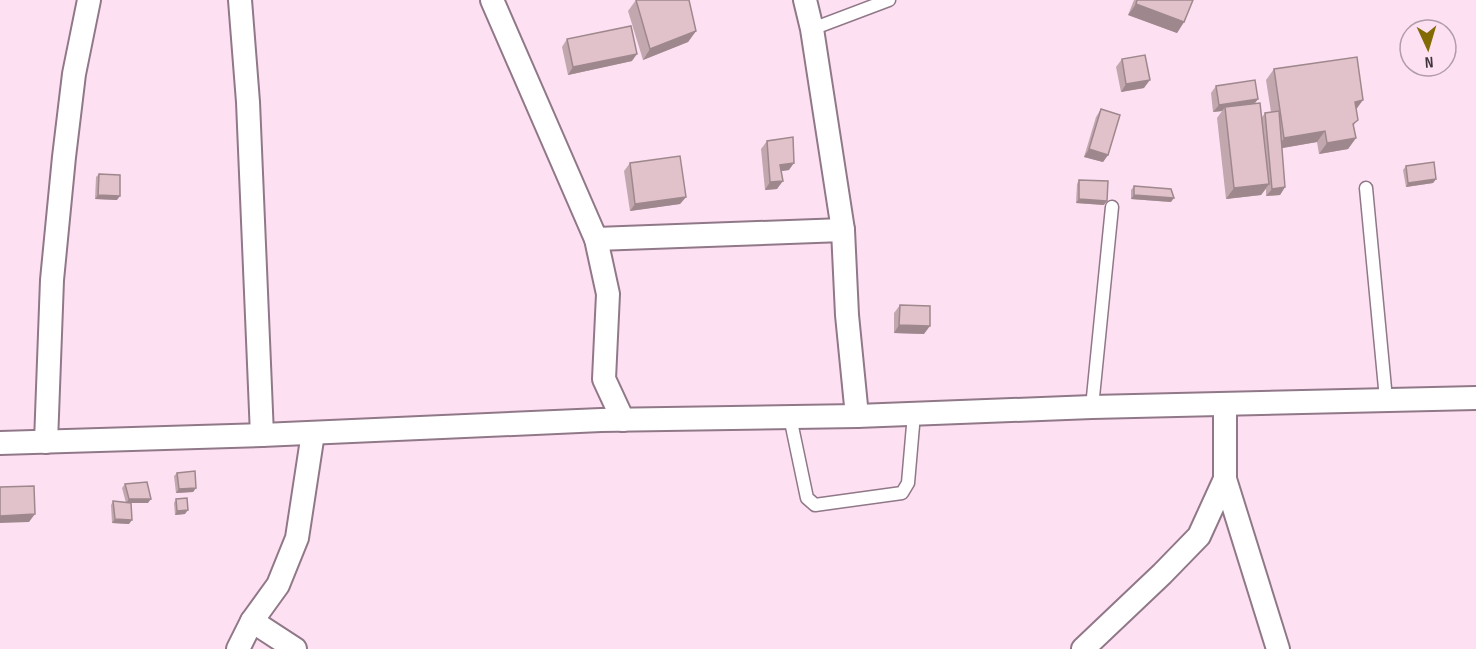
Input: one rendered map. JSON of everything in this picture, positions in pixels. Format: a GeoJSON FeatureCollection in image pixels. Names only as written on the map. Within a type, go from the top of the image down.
{"type":"FeatureCollection","features":[{"type":"Feature","properties":{"kind":"street"},"geometry":{"type":"LineString","coordinates":[[46,442],[52,280],[74,74],[89,0]]}},
{"type":"Feature","properties":{"kind":"street"},"geometry":{"type":"LineString","coordinates":[[240,0],[248,102],[262,435]]}},
{"type":"Feature","properties":{"kind":"street"},"geometry":{"type":"LineString","coordinates":[[492,0],[596,239],[608,294],[604,379],[622,420]]}},
{"type":"Feature","properties":{"kind":"street"},"geometry":{"type":"LineString","coordinates":[[805,0],[812,29],[843,230],[847,315],[857,416]]}},
{"type":"Feature","properties":{"kind":"street"},"geometry":{"type":"LineString","coordinates":[[596,239],[843,230]]}},
{"type":"Feature","properties":{"kind":"street"},"geometry":{"type":"LineString","coordinates":[[0,443],[622,420],[857,416],[1092,407],[1476,398]]}},
{"type":"Feature","properties":{"kind":"street"},"geometry":{"type":"LineString","coordinates":[[1226,405],[1225,480],[1278,649]]}},
{"type":"Feature","properties":{"kind":"street"},"geometry":{"type":"LineString","coordinates":[[238,649],[252,621],[278,585],[297,538],[313,433]]}},
{"type":"Feature","properties":{"kind":"street"},"geometry":{"type":"LineString","coordinates":[[1083,649],[1162,574],[1198,536],[1225,480]]}},
{"type":"Feature","properties":{"kind":"street"},"geometry":{"type":"LineString","coordinates":[[252,621],[294,649]]}},
{"type":"Feature","properties":{"kind":"lane"},"geometry":{"type":"LineString","coordinates":[[812,29],[889,0]]}},
{"type":"Feature","properties":{"kind":"lane"},"geometry":{"type":"LineString","coordinates":[[1366,188],[1386,399]]}},
{"type":"Feature","properties":{"kind":"lane"},"geometry":{"type":"LineString","coordinates":[[1092,407],[1112,207]]}},
{"type":"Feature","properties":{"kind":"lane"},"geometry":{"type":"LineString","coordinates":[[790,417],[807,498],[815,505],[902,493],[908,483],[914,414]]}},
{"type":"Feature","properties":{"kind":"building"},"geometry":{"type":"Polygon","coordinates":[[[636,0],[689,0],[696,31],[650,49],[636,0]]]}},
{"type":"Feature","properties":{"kind":"building"},"geometry":{"type":"Polygon","coordinates":[[[1137,0],[1193,0],[1184,22],[1136,4],[1137,0]]]}},
{"type":"Feature","properties":{"kind":"building"},"geometry":{"type":"Polygon","coordinates":[[[631,26],[637,54],[573,67],[567,39],[631,26]]]}},
{"type":"Feature","properties":{"kind":"building"},"geometry":{"type":"Polygon","coordinates":[[[1145,55],[1150,80],[1126,84],[1122,59],[1145,55]]]}},
{"type":"Feature","properties":{"kind":"building"},"geometry":{"type":"Polygon","coordinates":[[[1357,57],[1363,100],[1355,102],[1358,120],[1353,124],[1356,138],[1327,143],[1325,131],[1284,138],[1274,69],[1357,57]]]}},
{"type":"Feature","properties":{"kind":"building"},"geometry":{"type":"Polygon","coordinates":[[[1255,80],[1258,99],[1219,105],[1216,86],[1255,80]]]}},
{"type":"Feature","properties":{"kind":"building"},"geometry":{"type":"Polygon","coordinates":[[[1260,103],[1269,184],[1234,188],[1225,107],[1260,103]]]}},
{"type":"Feature","properties":{"kind":"building"},"geometry":{"type":"Polygon","coordinates":[[[1101,109],[1120,115],[1108,155],[1089,149],[1101,109]]]}},
{"type":"Feature","properties":{"kind":"building"},"geometry":{"type":"Polygon","coordinates":[[[1279,111],[1285,187],[1272,189],[1265,113],[1279,111]]]}},
{"type":"Feature","properties":{"kind":"building"},"geometry":{"type":"Polygon","coordinates":[[[793,137],[794,163],[780,165],[783,181],[770,182],[767,141],[793,137]]]}},
{"type":"Feature","properties":{"kind":"building"},"geometry":{"type":"Polygon","coordinates":[[[680,156],[686,197],[635,204],[630,163],[680,156]]]}},
{"type":"Feature","properties":{"kind":"building"},"geometry":{"type":"Polygon","coordinates":[[[1434,162],[1436,179],[1408,183],[1406,166],[1434,162]]]}},
{"type":"Feature","properties":{"kind":"building"},"geometry":{"type":"Polygon","coordinates":[[[99,174],[120,175],[120,196],[98,195],[99,174]]]}},
{"type":"Feature","properties":{"kind":"building"},"geometry":{"type":"Polygon","coordinates":[[[1079,180],[1108,181],[1107,201],[1079,199],[1079,180]]]}},
{"type":"Feature","properties":{"kind":"building"},"geometry":{"type":"Polygon","coordinates":[[[1134,186],[1171,189],[1174,198],[1134,195],[1134,186]]]}},
{"type":"Feature","properties":{"kind":"building"},"geometry":{"type":"Polygon","coordinates":[[[900,305],[930,306],[930,326],[899,325],[900,305]]]}},
{"type":"Feature","properties":{"kind":"building"},"geometry":{"type":"Polygon","coordinates":[[[195,471],[196,488],[179,489],[177,473],[195,471]]]}},
{"type":"Feature","properties":{"kind":"building"},"geometry":{"type":"Polygon","coordinates":[[[147,482],[151,499],[129,499],[125,484],[147,482]]]}},
{"type":"Feature","properties":{"kind":"building"},"geometry":{"type":"Polygon","coordinates":[[[34,486],[35,514],[0,516],[0,487],[34,486]]]}},
{"type":"Feature","properties":{"kind":"building"},"geometry":{"type":"Polygon","coordinates":[[[187,498],[188,510],[177,511],[176,499],[187,498]]]}},
{"type":"Feature","properties":{"kind":"building"},"geometry":{"type":"Polygon","coordinates":[[[113,501],[131,503],[132,520],[115,519],[113,501]]]}}]}
